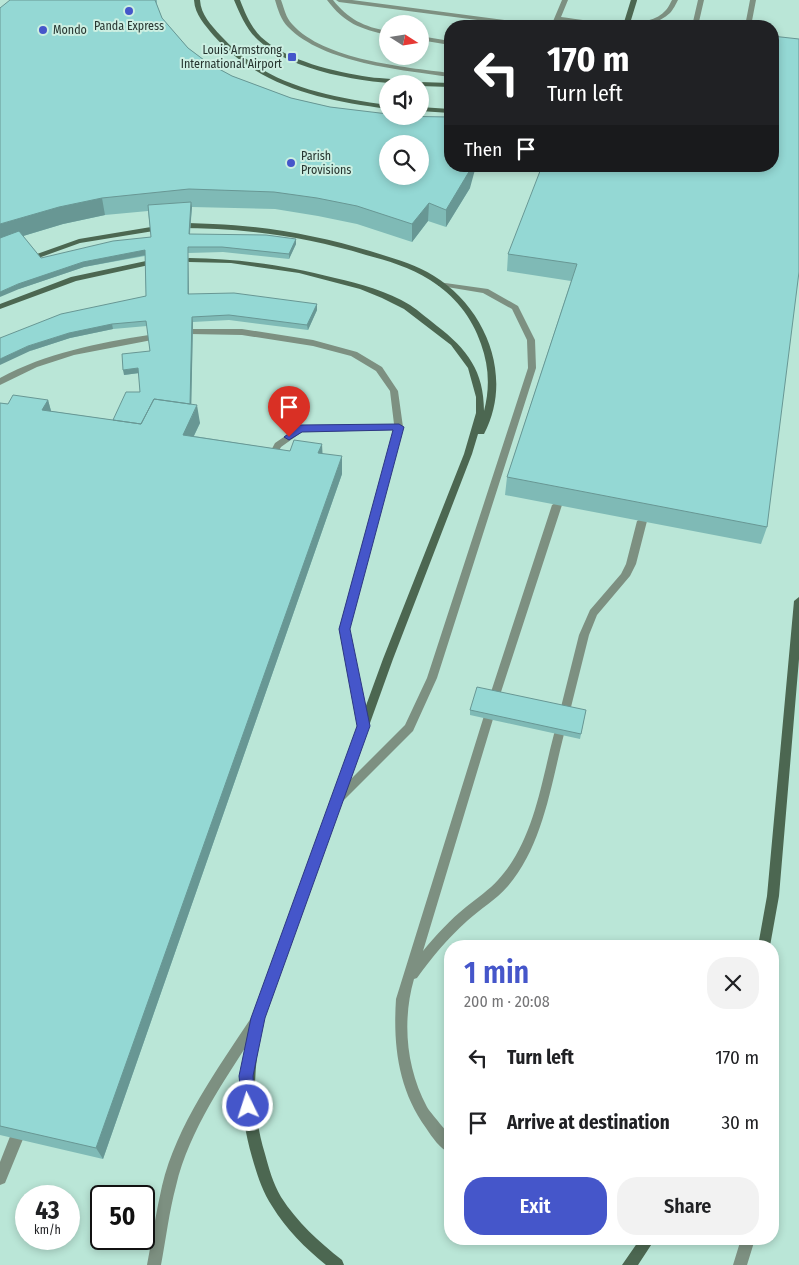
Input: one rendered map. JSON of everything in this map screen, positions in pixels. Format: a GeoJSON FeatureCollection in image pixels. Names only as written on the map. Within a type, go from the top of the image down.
{"type":"FeatureCollection","features":[{"type":"Feature","properties":{"kind":"main road"},"geometry":{"type":"LineString","coordinates":[[197,0],[197,11],[217,37],[241,60],[281,82],[337,100],[379,106]]}},
{"type":"Feature","properties":{"kind":"main road"},"geometry":{"type":"LineString","coordinates":[[237,0],[243,16],[263,41],[292,57],[331,71],[379,82]]}},
{"type":"Feature","properties":{"kind":"main road"},"geometry":{"type":"LineString","coordinates":[[628,20],[634,0]]}},
{"type":"Feature","properties":{"kind":"main road"},"geometry":{"type":"LineString","coordinates":[[429,84],[444,85]]}},
{"type":"Feature","properties":{"kind":"main road"},"geometry":{"type":"LineString","coordinates":[[429,110],[444,111]]}},
{"type":"Feature","properties":{"kind":"main road"},"geometry":{"type":"LineString","coordinates":[[15,264],[79,241],[140,229],[179,226],[248,228],[294,233],[338,243],[409,266],[441,284],[474,316],[487,347],[493,370],[494,387],[490,408],[455,487]]}},
{"type":"Feature","properties":{"kind":"main road"},"geometry":{"type":"LineString","coordinates":[[189,260],[254,263],[329,277],[363,287],[400,303],[440,331],[459,349],[472,368],[480,397],[480,413],[477,427],[364,726],[258,1018],[246,1076],[254,1142],[271,1192],[293,1225],[337,1265]]}},
{"type":"Feature","properties":{"kind":"main road"},"geometry":{"type":"LineString","coordinates":[[0,307],[74,278],[146,263]]}},
{"type":"Feature","properties":{"kind":"main road"},"geometry":{"type":"LineString","coordinates":[[767,940],[773,896],[799,601]]}},
{"type":"Feature","properties":{"kind":"main road"},"geometry":{"type":"LineString","coordinates":[[629,1265],[644,1245]]}},
{"type":"Feature","properties":{"kind":"street"},"geometry":{"type":"LineString","coordinates":[[278,0],[290,26],[301,35],[336,52],[398,68],[444,74]]}},
{"type":"Feature","properties":{"kind":"street"},"geometry":{"type":"LineString","coordinates":[[330,0],[349,22],[379,31]]}},
{"type":"Feature","properties":{"kind":"street"},"geometry":{"type":"LineString","coordinates":[[339,0],[490,20]]}},
{"type":"Feature","properties":{"kind":"street"},"geometry":{"type":"LineString","coordinates":[[565,0],[558,18],[576,20]]}},
{"type":"Feature","properties":{"kind":"street"},"geometry":{"type":"LineString","coordinates":[[654,20],[667,15],[675,0]]}},
{"type":"Feature","properties":{"kind":"street"},"geometry":{"type":"LineString","coordinates":[[696,20],[701,0]]}},
{"type":"Feature","properties":{"kind":"street"},"geometry":{"type":"LineString","coordinates":[[749,20],[753,0]]}},
{"type":"Feature","properties":{"kind":"street"},"geometry":{"type":"LineString","coordinates":[[429,40],[444,42]]}},
{"type":"Feature","properties":{"kind":"street"},"geometry":{"type":"LineString","coordinates":[[336,802],[409,728],[432,678],[532,368],[531,340],[516,308],[485,291],[441,284]]}},
{"type":"Feature","properties":{"kind":"street"},"geometry":{"type":"LineString","coordinates":[[192,332],[242,332],[314,343],[354,354],[379,369],[394,391],[399,427],[344,629],[364,726]]}},
{"type":"Feature","properties":{"kind":"street"},"geometry":{"type":"LineString","coordinates":[[0,382],[67,355],[120,342],[149,338]]}},
{"type":"Feature","properties":{"kind":"street"},"geometry":{"type":"LineString","coordinates":[[268,465],[278,445],[300,429],[399,427]]}},
{"type":"Feature","properties":{"kind":"street"},"geometry":{"type":"LineString","coordinates":[[495,695],[557,505]]}},
{"type":"Feature","properties":{"kind":"street"},"geometry":{"type":"LineString","coordinates":[[565,710],[584,635],[593,613],[626,576],[642,521]]}},
{"type":"Feature","properties":{"kind":"street"},"geometry":{"type":"LineString","coordinates":[[444,1140],[432,1129],[413,1095],[403,1063],[399,1030],[405,985],[488,719]]}},
{"type":"Feature","properties":{"kind":"street"},"geometry":{"type":"LineString","coordinates":[[405,985],[441,936],[495,892],[509,877],[521,858],[536,818],[559,734]]}},
{"type":"Feature","properties":{"kind":"street"},"geometry":{"type":"LineString","coordinates":[[154,1265],[169,1185],[183,1145],[210,1092],[258,1018]]}},
{"type":"Feature","properties":{"kind":"street"},"geometry":{"type":"LineString","coordinates":[[0,1178],[16,1139]]}},
{"type":"Feature","properties":{"kind":"street"},"geometry":{"type":"LineString","coordinates":[[740,1265],[746,1245]]}},
{"type":"Feature","properties":{"kind":"shaded area"},"geometry":{"type":"Polygon","coordinates":[[[0,0],[799,0],[799,1265],[0,1265],[0,0]]]}},
{"type":"Feature","properties":{"kind":"building"},"geometry":{"type":"Polygon","coordinates":[[[10,0],[155,0],[162,18],[188,48],[208,63],[232,76],[291,98],[330,107],[379,113],[379,125],[429,125],[429,117],[444,117],[444,172],[468,172],[446,210],[429,203],[412,224],[357,206],[274,192],[189,189],[102,198],[59,207],[0,224],[0,8],[10,0]]]}},
{"type":"Feature","properties":{"kind":"building"},"geometry":{"type":"Polygon","coordinates":[[[779,37],[799,39],[799,272],[767,527],[507,477],[577,264],[508,254],[540,172],[779,172],[779,37]]]}},
{"type":"Feature","properties":{"kind":"building"},"geometry":{"type":"Polygon","coordinates":[[[191,202],[189,234],[266,235],[296,239],[289,254],[222,247],[188,247],[188,294],[234,293],[317,304],[307,325],[229,315],[192,317],[190,404],[154,399],[141,424],[113,420],[126,392],[140,392],[138,368],[123,370],[122,354],[150,351],[146,321],[112,324],[69,333],[28,346],[0,359],[0,338],[61,314],[146,296],[145,250],[83,262],[0,292],[0,238],[19,231],[41,258],[113,241],[151,237],[148,205],[191,202]]]}},
{"type":"Feature","properties":{"kind":"building"},"geometry":{"type":"Polygon","coordinates":[[[13,395],[48,400],[42,410],[141,424],[154,399],[197,405],[183,435],[290,451],[294,440],[322,444],[318,453],[342,456],[96,1148],[0,1126],[0,403],[8,404],[13,395]]]}},
{"type":"Feature","properties":{"kind":"building"},"geometry":{"type":"Polygon","coordinates":[[[477,687],[586,710],[581,734],[470,710],[477,687]]]}},
{"type":"Feature","properties":{"kind":"place","name":"Panda Express"},"geometry":{"type":"Point","coordinates":[129,11]}},
{"type":"Feature","properties":{"kind":"place","name":"Mondo"},"geometry":{"type":"Point","coordinates":[43,30]}},
{"type":"Feature","properties":{"kind":"place","name":"Louis Armstrong International Airport"},"geometry":{"type":"Point","coordinates":[292,57]}},
{"type":"Feature","properties":{"kind":"place","name":"Parish Provisions"},"geometry":{"type":"Point","coordinates":[291,163]}},
{"type":"Feature","properties":{"kind":"route"},"geometry":{"type":"LineString","coordinates":[[248,1106],[246,1076],[251,1043],[258,1018],[364,726],[344,629],[399,427],[300,429],[289,437]]}}]}
